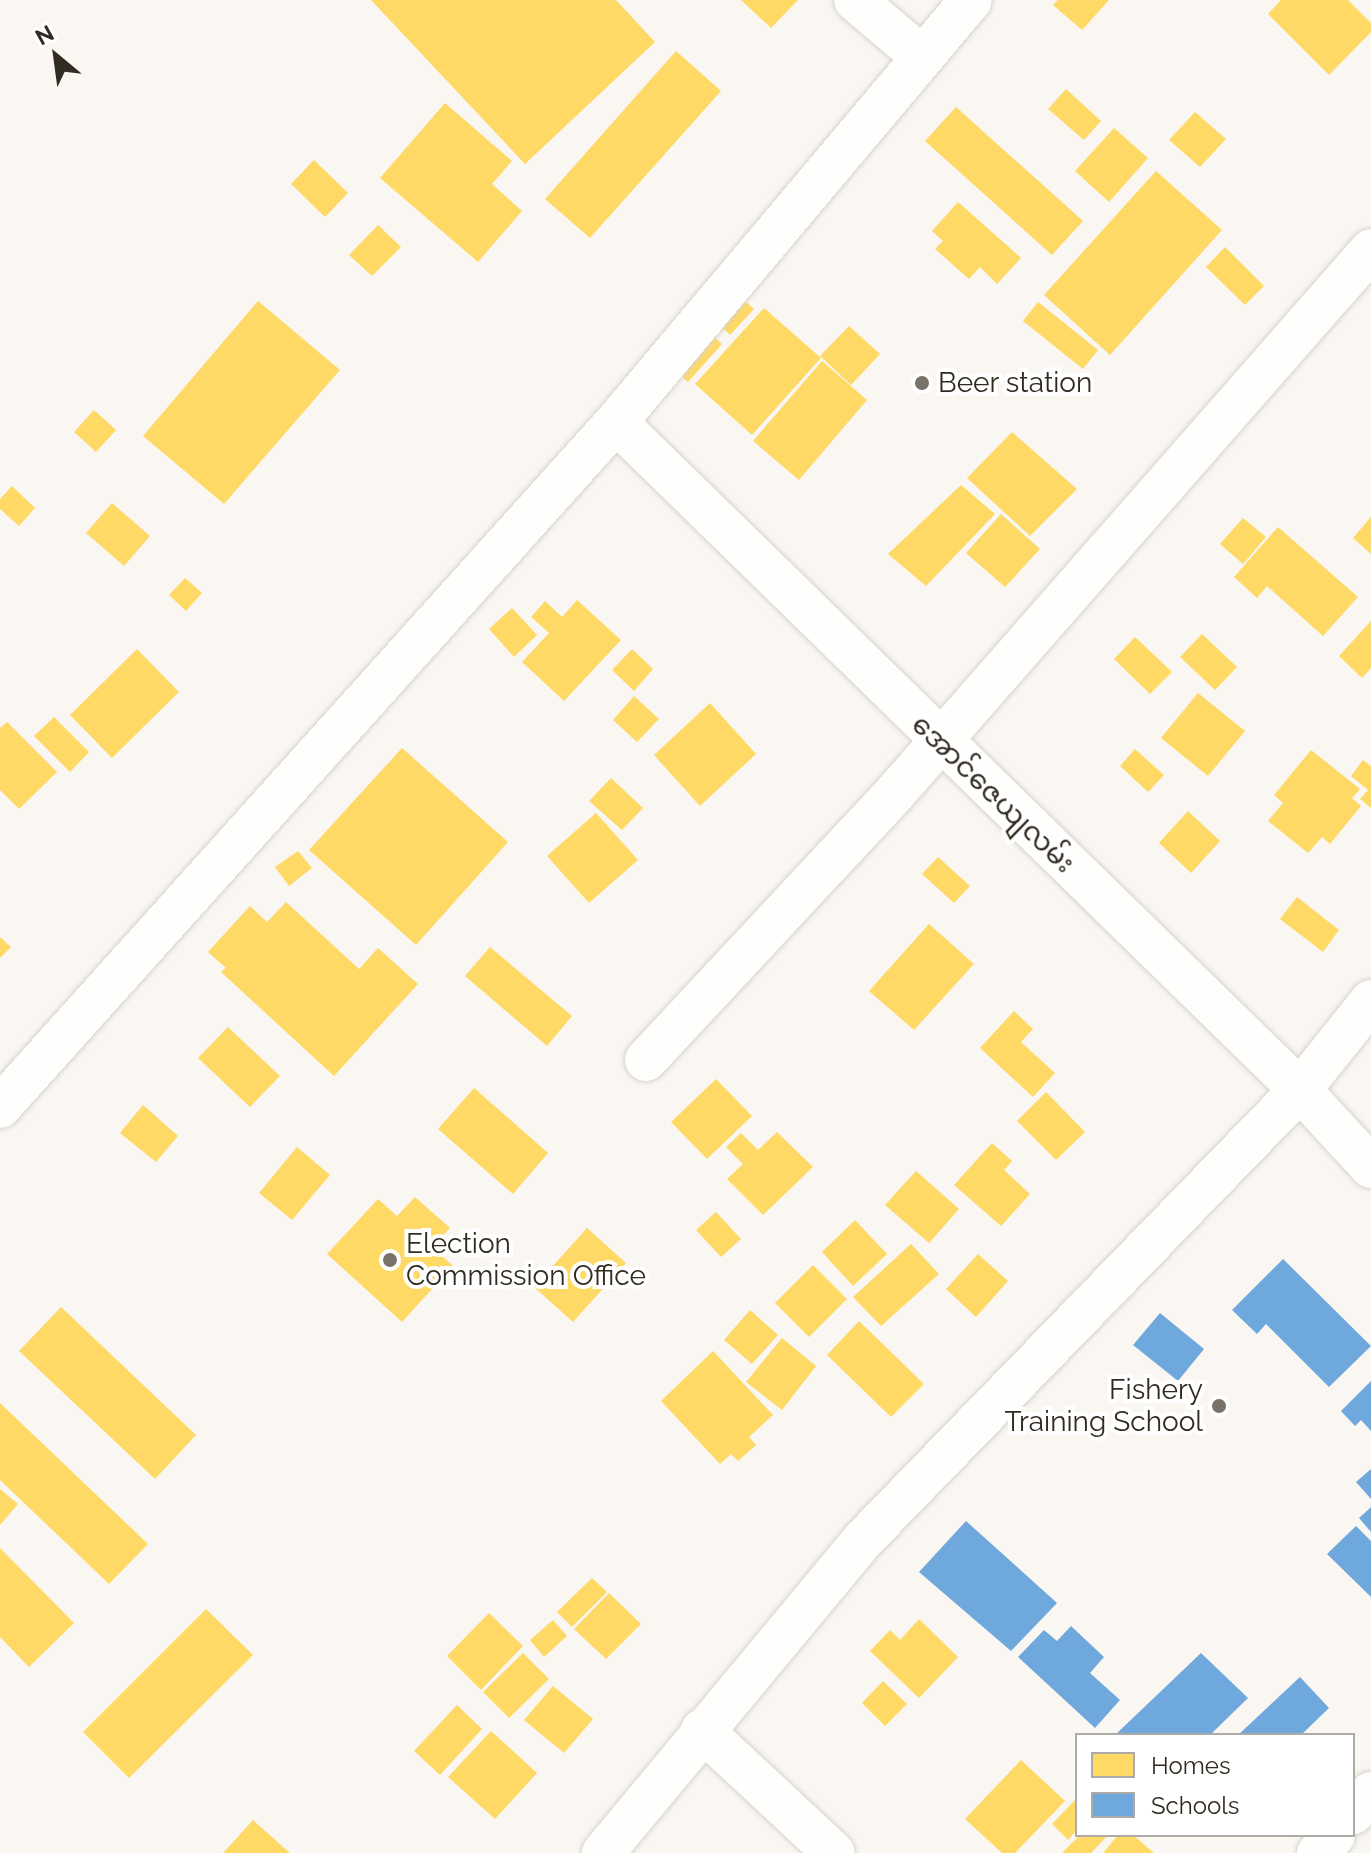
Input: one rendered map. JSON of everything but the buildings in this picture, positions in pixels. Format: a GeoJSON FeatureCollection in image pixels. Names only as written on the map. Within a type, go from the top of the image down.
{"type":"FeatureCollection","features":[{"type":"Feature","properties":{"kind":"street"},"geometry":{"type":"LineString","coordinates":[[855,0],[921,56]]}},
{"type":"Feature","properties":{"kind":"street"},"geometry":{"type":"LineString","coordinates":[[0,1107],[616,422],[971,0]]}},
{"type":"Feature","properties":{"kind":"street"},"geometry":{"type":"LineString","coordinates":[[646,1060],[939,742],[1371,250]]}},
{"type":"Feature","properties":{"kind":"street","name":"အောင်ဇေယျလမ်း"},"geometry":{"type":"LineString","coordinates":[[616,422],[939,742],[1300,1090],[1371,1167]]}},
{"type":"Feature","properties":{"kind":"street"},"geometry":{"type":"LineString","coordinates":[[603,1853],[702,1730],[863,1540],[1300,1090],[1371,1001]]}},
{"type":"Feature","properties":{"kind":"street"},"geometry":{"type":"LineString","coordinates":[[702,1730],[834,1853]]}},
{"type":"Feature","properties":{"kind":"street"},"geometry":{"type":"LineString","coordinates":[[1355,1811],[1371,1793]]}},
{"type":"Feature","properties":{"kind":"street"},"geometry":{"type":"LineString","coordinates":[[1318,1853],[1332,1837]]}},
{"type":"Feature","properties":{"kind":"place","name":"Beer station"},"geometry":{"type":"Point","coordinates":[922,383]}},
{"type":"Feature","properties":{"kind":"place","name":"Election Commission Office"},"geometry":{"type":"Point","coordinates":[390,1260]}},
{"type":"Feature","properties":{"kind":"place","name":"Fishery Training School"},"geometry":{"type":"Point","coordinates":[1219,1406]}}]}
